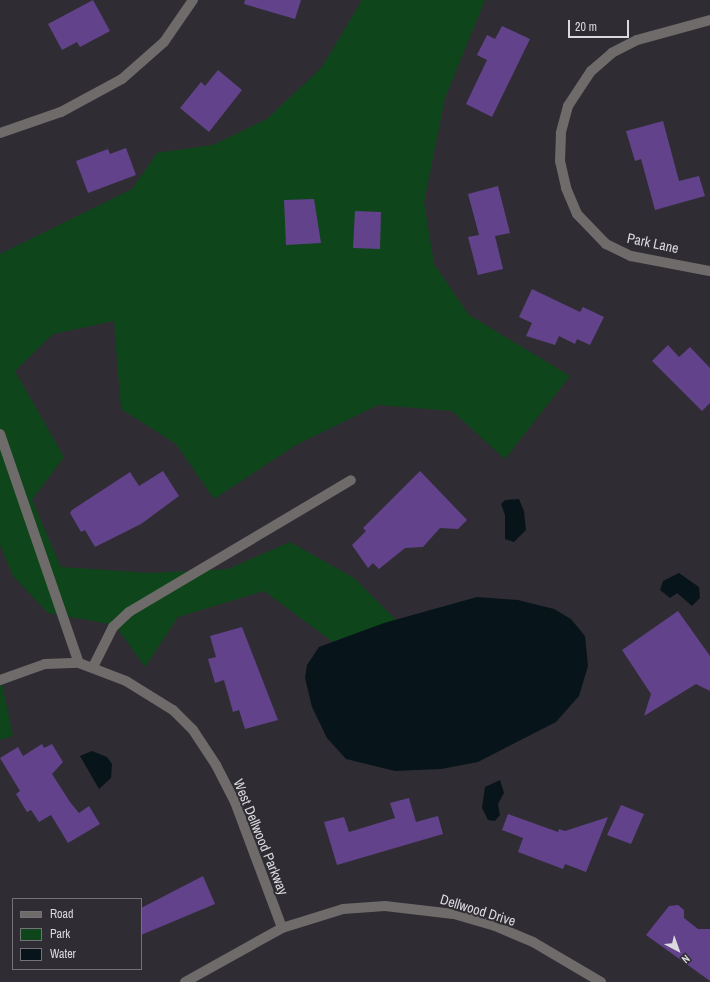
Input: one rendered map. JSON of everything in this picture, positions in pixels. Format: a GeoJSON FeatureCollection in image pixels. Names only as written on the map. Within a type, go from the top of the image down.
{"type":"FeatureCollection","features":[{"type":"Feature","properties":{"kind":"street"},"geometry":{"type":"LineString","coordinates":[[0,133],[60,112],[122,79],[164,42],[193,0]]}},
{"type":"Feature","properties":{"kind":"street","name":"Park Lane"},"geometry":{"type":"LineString","coordinates":[[710,20],[637,40],[612,53],[591,71],[568,106],[561,133],[560,161],[566,188],[577,214],[606,244],[631,256],[710,271]]}},
{"type":"Feature","properties":{"kind":"street"},"geometry":{"type":"LineString","coordinates":[[0,434],[79,663]]}},
{"type":"Feature","properties":{"kind":"street"},"geometry":{"type":"LineString","coordinates":[[93,667],[113,627],[129,612],[351,480]]}},
{"type":"Feature","properties":{"kind":"street","name":"West Dellwood Parkway"},"geometry":{"type":"LineString","coordinates":[[0,680],[46,664],[79,663],[93,667],[163,701],[193,730],[235,802],[282,928]]}},
{"type":"Feature","properties":{"kind":"street","name":"Dellwood Drive"},"geometry":{"type":"LineString","coordinates":[[185,982],[282,928],[343,909],[413,907],[495,926],[533,942],[601,982]]}},
{"type":"Feature","properties":{"kind":"green space"},"geometry":{"type":"Polygon","coordinates":[[[362,0],[485,0],[445,98],[424,202],[434,264],[469,315],[570,376],[505,459],[452,411],[378,405],[296,445],[214,499],[176,444],[121,409],[114,321],[53,334],[15,371],[64,457],[32,500],[61,567],[150,573],[228,569],[290,542],[354,578],[396,620],[333,642],[264,591],[178,617],[145,667],[115,625],[48,613],[13,576],[0,545],[0,254],[132,189],[157,153],[213,145],[267,119],[322,67],[362,0]]]}},
{"type":"Feature","properties":{"kind":"green space"},"geometry":{"type":"Polygon","coordinates":[[[0,674],[13,736],[0,740],[0,674]]]}},
{"type":"Feature","properties":{"kind":"water"},"geometry":{"type":"Polygon","coordinates":[[[519,499],[524,511],[526,530],[514,542],[505,539],[505,515],[501,504],[505,500],[519,499]]]}},
{"type":"Feature","properties":{"kind":"water"},"geometry":{"type":"Polygon","coordinates":[[[679,573],[699,587],[700,598],[692,606],[677,593],[670,598],[660,590],[663,581],[679,573]]]}},
{"type":"Feature","properties":{"kind":"water"},"geometry":{"type":"Polygon","coordinates":[[[477,597],[518,600],[554,609],[571,619],[585,636],[588,666],[579,696],[556,722],[478,762],[441,769],[395,771],[346,759],[327,738],[312,707],[305,678],[307,665],[319,647],[384,623],[477,597]]]}},
{"type":"Feature","properties":{"kind":"water"},"geometry":{"type":"Polygon","coordinates":[[[92,751],[107,757],[112,764],[111,778],[99,789],[80,756],[92,751]]]}},
{"type":"Feature","properties":{"kind":"water"},"geometry":{"type":"Polygon","coordinates":[[[500,780],[504,793],[498,804],[500,815],[495,821],[488,820],[482,808],[485,787],[500,780]]]}},
{"type":"Feature","properties":{"kind":"building"},"geometry":{"type":"Polygon","coordinates":[[[93,0],[110,31],[80,47],[77,42],[62,50],[48,24],[93,0]]]}},
{"type":"Feature","properties":{"kind":"building"},"geometry":{"type":"Polygon","coordinates":[[[245,0],[301,0],[295,19],[244,4],[245,0]]]}},
{"type":"Feature","properties":{"kind":"building"},"geometry":{"type":"Polygon","coordinates":[[[502,26],[530,39],[492,117],[466,104],[487,60],[477,55],[487,35],[495,39],[502,26]]]}},
{"type":"Feature","properties":{"kind":"building"},"geometry":{"type":"Polygon","coordinates":[[[218,70],[242,90],[209,132],[180,108],[201,82],[205,86],[218,70]]]}},
{"type":"Feature","properties":{"kind":"building"},"geometry":{"type":"Polygon","coordinates":[[[663,121],[679,181],[699,176],[705,196],[655,210],[641,159],[635,161],[626,131],[663,121]]]}},
{"type":"Feature","properties":{"kind":"building"},"geometry":{"type":"Polygon","coordinates":[[[126,148],[136,175],[88,193],[76,161],[108,149],[110,154],[126,148]]]}},
{"type":"Feature","properties":{"kind":"building"},"geometry":{"type":"Polygon","coordinates":[[[498,186],[510,233],[495,236],[503,269],[478,275],[468,237],[479,235],[468,194],[498,186]]]}},
{"type":"Feature","properties":{"kind":"building"},"geometry":{"type":"Polygon","coordinates":[[[314,199],[321,243],[286,245],[284,200],[314,199]]]}},
{"type":"Feature","properties":{"kind":"building"},"geometry":{"type":"Polygon","coordinates":[[[355,211],[381,212],[380,249],[353,248],[355,211]]]}},
{"type":"Feature","properties":{"kind":"building"},"geometry":{"type":"Polygon","coordinates":[[[532,289],[580,312],[583,307],[604,317],[590,345],[577,339],[575,344],[559,336],[555,345],[526,336],[532,323],[519,317],[532,289]]]}},
{"type":"Feature","properties":{"kind":"building"},"geometry":{"type":"Polygon","coordinates":[[[668,345],[679,357],[690,347],[710,368],[710,403],[702,411],[652,361],[668,345]]]}},
{"type":"Feature","properties":{"kind":"building"},"geometry":{"type":"Polygon","coordinates":[[[163,471],[179,496],[141,524],[95,547],[85,530],[81,532],[70,513],[72,510],[130,472],[139,486],[163,471]]]}},
{"type":"Feature","properties":{"kind":"building"},"geometry":{"type":"Polygon","coordinates":[[[420,471],[467,520],[458,529],[440,528],[423,547],[405,548],[379,569],[373,563],[368,568],[352,545],[366,531],[363,528],[420,471]]]}},
{"type":"Feature","properties":{"kind":"building"},"geometry":{"type":"Polygon","coordinates":[[[678,611],[710,656],[710,691],[696,684],[644,716],[651,694],[622,650],[678,611]]]}},
{"type":"Feature","properties":{"kind":"building"},"geometry":{"type":"Polygon","coordinates":[[[242,627],[278,720],[245,729],[239,710],[233,712],[224,680],[215,683],[208,659],[216,657],[210,636],[242,627]]]}},
{"type":"Feature","properties":{"kind":"building"},"geometry":{"type":"Polygon","coordinates":[[[42,744],[44,748],[52,744],[63,762],[52,774],[70,802],[79,813],[89,806],[100,824],[68,843],[51,815],[39,822],[31,810],[27,812],[16,794],[20,791],[0,758],[18,747],[23,756],[42,744]]]}},
{"type":"Feature","properties":{"kind":"building"},"geometry":{"type":"Polygon","coordinates":[[[409,798],[416,822],[438,816],[443,834],[337,865],[324,822],[344,817],[349,832],[395,818],[390,803],[409,798]]]}},
{"type":"Feature","properties":{"kind":"building"},"geometry":{"type":"Polygon","coordinates":[[[621,805],[644,814],[631,844],[607,835],[621,805]]]}},
{"type":"Feature","properties":{"kind":"building"},"geometry":{"type":"Polygon","coordinates":[[[508,814],[558,832],[559,829],[565,831],[608,817],[586,872],[565,864],[563,869],[518,852],[523,838],[502,830],[508,814]]]}},
{"type":"Feature","properties":{"kind":"building"},"geometry":{"type":"Polygon","coordinates":[[[203,876],[215,904],[142,935],[142,907],[203,876]]]}},
{"type":"Feature","properties":{"kind":"building"},"geometry":{"type":"Polygon","coordinates":[[[678,905],[684,910],[684,918],[698,929],[710,929],[710,981],[646,935],[669,906],[678,905]]]}}]}
